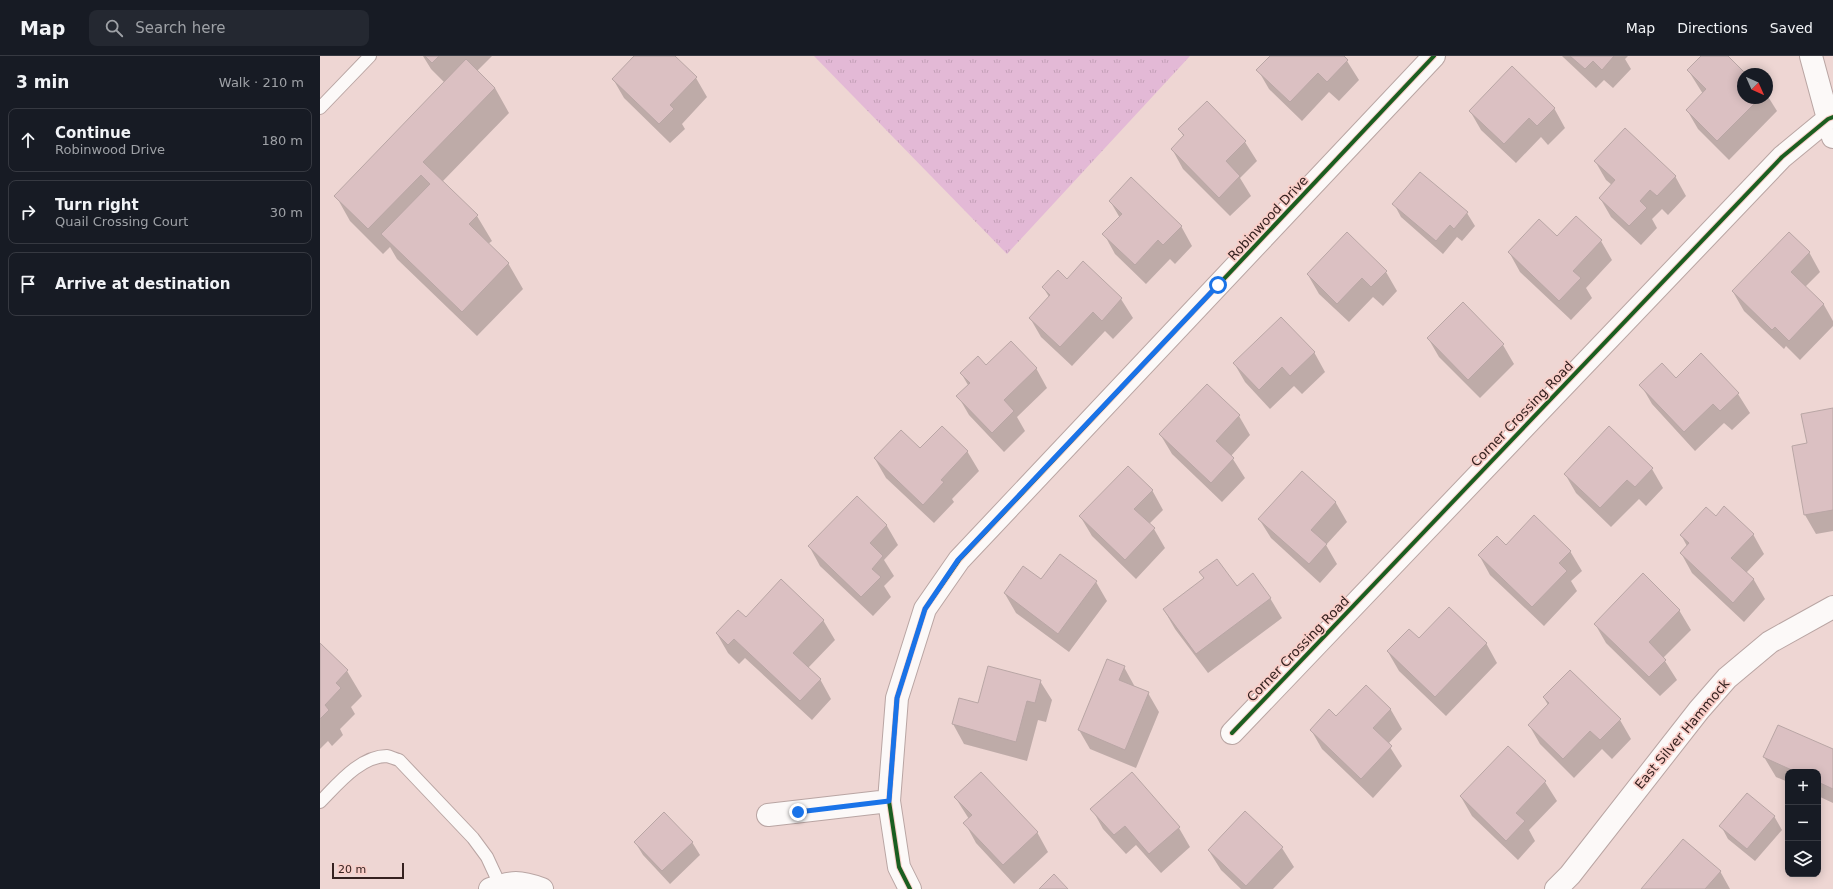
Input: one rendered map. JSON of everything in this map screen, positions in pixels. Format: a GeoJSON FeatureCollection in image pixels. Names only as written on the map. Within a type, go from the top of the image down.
{"type":"FeatureCollection","features":[{"type":"Feature","properties":{"kind":"street","name":"Robinwood Drive"},"geometry":{"type":"LineString","coordinates":[[910,889],[899,867],[889,801],[897,698],[925,609],[958,560],[1434,56]]}},
{"type":"Feature","properties":{"kind":"street"},"geometry":{"type":"LineString","coordinates":[[1811,56],[1831,124]]}},
{"type":"Feature","properties":{"kind":"street","name":"Corner Crossing Road"},"geometry":{"type":"LineString","coordinates":[[1232,733],[1782,157],[1831,124]]}},
{"type":"Feature","properties":{"kind":"street","name":"East Silver Hammock"},"geometry":{"type":"LineString","coordinates":[[1556,889],[1570,875],[1694,716],[1727,678],[1770,642],[1833,607]]}},
{"type":"Feature","properties":{"kind":"street"},"geometry":{"type":"LineString","coordinates":[[768,815],[889,801]]}},
{"type":"Feature","properties":{"kind":"street"},"geometry":{"type":"LineString","coordinates":[[495,887],[508,882],[526,883],[542,889]]}},
{"type":"Feature","properties":{"kind":"lane"},"geometry":{"type":"LineString","coordinates":[[320,108],[370,56]]}},
{"type":"Feature","properties":{"kind":"lane"},"geometry":{"type":"LineString","coordinates":[[320,802],[345,777],[373,758],[388,756],[399,760],[473,838],[487,857],[495,887]]}},
{"type":"Feature","properties":{"kind":"green space"},"geometry":{"type":"Polygon","coordinates":[[[814,56],[1190,56],[1007,254],[814,56]]]}},
{"type":"Feature","properties":{"kind":"building"},"geometry":{"type":"Polygon","coordinates":[[[425,56],[439,56],[432,63],[425,56]]]}},
{"type":"Feature","properties":{"kind":"building"},"geometry":{"type":"Polygon","coordinates":[[[634,56],[675,56],[697,77],[670,105],[674,109],[659,124],[612,79],[634,56]]]}},
{"type":"Feature","properties":{"kind":"building"},"geometry":{"type":"Polygon","coordinates":[[[1270,56],[1344,56],[1348,60],[1327,82],[1318,73],[1290,102],[1256,70],[1270,56]]]}},
{"type":"Feature","properties":{"kind":"building"},"geometry":{"type":"Polygon","coordinates":[[[1570,56],[1614,56],[1602,70],[1593,61],[1585,69],[1570,56]]]}},
{"type":"Feature","properties":{"kind":"building"},"geometry":{"type":"Polygon","coordinates":[[[1701,56],[1728,56],[1740,68],[1737,68],[1737,104],[1754,104],[1717,141],[1686,110],[1706,89],[1687,70],[1701,56]]]}},
{"type":"Feature","properties":{"kind":"building"},"geometry":{"type":"Polygon","coordinates":[[[466,59],[495,88],[423,162],[478,215],[469,224],[509,263],[462,312],[381,234],[430,184],[421,175],[368,229],[334,196],[466,59]]]}},
{"type":"Feature","properties":{"kind":"building"},"geometry":{"type":"Polygon","coordinates":[[[1512,66],[1555,108],[1537,126],[1529,118],[1504,144],[1469,111],[1512,66]]]}},
{"type":"Feature","properties":{"kind":"building"},"geometry":{"type":"Polygon","coordinates":[[[1207,101],[1246,141],[1226,161],[1240,176],[1219,198],[1171,149],[1184,135],[1178,129],[1207,101]]]}},
{"type":"Feature","properties":{"kind":"building"},"geometry":{"type":"Polygon","coordinates":[[[1625,128],[1676,176],[1657,196],[1650,190],[1640,201],[1647,208],[1629,226],[1599,198],[1615,180],[1594,161],[1625,128]]]}},
{"type":"Feature","properties":{"kind":"building"},"geometry":{"type":"Polygon","coordinates":[[[1420,172],[1468,212],[1454,229],[1450,225],[1436,241],[1392,204],[1420,172]]]}},
{"type":"Feature","properties":{"kind":"building"},"geometry":{"type":"Polygon","coordinates":[[[1131,177],[1182,226],[1163,245],[1158,240],[1135,265],[1102,234],[1122,214],[1109,201],[1131,177]]]}},
{"type":"Feature","properties":{"kind":"building"},"geometry":{"type":"Polygon","coordinates":[[[1576,216],[1602,240],[1573,271],[1581,278],[1559,301],[1508,252],[1539,219],[1557,236],[1576,216]]]}},
{"type":"Feature","properties":{"kind":"building"},"geometry":{"type":"Polygon","coordinates":[[[1347,232],[1387,271],[1371,287],[1362,278],[1337,304],[1307,274],[1347,232]]]}},
{"type":"Feature","properties":{"kind":"building"},"geometry":{"type":"Polygon","coordinates":[[[1789,232],[1810,252],[1791,272],[1824,304],[1789,341],[1775,327],[1772,330],[1732,291],[1789,232]]]}},
{"type":"Feature","properties":{"kind":"building"},"geometry":{"type":"Polygon","coordinates":[[[1083,261],[1122,298],[1102,321],[1093,312],[1060,347],[1029,318],[1050,295],[1042,287],[1058,270],[1067,279],[1083,261]]]}},
{"type":"Feature","properties":{"kind":"building"},"geometry":{"type":"Polygon","coordinates":[[[1463,302],[1504,344],[1468,380],[1427,338],[1463,302]]]}},
{"type":"Feature","properties":{"kind":"building"},"geometry":{"type":"Polygon","coordinates":[[[1281,317],[1315,352],[1290,376],[1282,367],[1259,390],[1233,363],[1281,317]]]}},
{"type":"Feature","properties":{"kind":"building"},"geometry":{"type":"Polygon","coordinates":[[[1011,341],[1037,368],[1004,400],[1014,411],[992,433],[956,396],[970,383],[960,373],[978,356],[986,365],[1011,341]]]}},
{"type":"Feature","properties":{"kind":"building"},"geometry":{"type":"Polygon","coordinates":[[[1701,353],[1739,393],[1720,411],[1713,404],[1684,432],[1639,385],[1662,363],[1676,378],[1701,353]]]}},
{"type":"Feature","properties":{"kind":"building"},"geometry":{"type":"Polygon","coordinates":[[[1207,384],[1240,415],[1216,441],[1234,458],[1211,483],[1159,434],[1207,384]]]}},
{"type":"Feature","properties":{"kind":"building"},"geometry":{"type":"Polygon","coordinates":[[[1833,408],[1833,510],[1804,515],[1792,446],[1807,443],[1801,414],[1833,408]]]}},
{"type":"Feature","properties":{"kind":"building"},"geometry":{"type":"Polygon","coordinates":[[[942,426],[968,451],[941,480],[944,482],[923,505],[874,458],[901,430],[920,448],[942,426]]]}},
{"type":"Feature","properties":{"kind":"building"},"geometry":{"type":"Polygon","coordinates":[[[1609,426],[1653,468],[1635,487],[1627,480],[1600,508],[1564,474],[1609,426]]]}},
{"type":"Feature","properties":{"kind":"building"},"geometry":{"type":"Polygon","coordinates":[[[1128,466],[1153,490],[1134,509],[1155,528],[1125,560],[1079,516],[1128,466]]]}},
{"type":"Feature","properties":{"kind":"building"},"geometry":{"type":"Polygon","coordinates":[[[1302,471],[1336,502],[1311,530],[1327,544],[1309,564],[1258,519],[1302,471]]]}},
{"type":"Feature","properties":{"kind":"building"},"geometry":{"type":"Polygon","coordinates":[[[857,496],[887,525],[870,543],[883,556],[872,569],[881,577],[861,597],[808,546],[857,496]]]}},
{"type":"Feature","properties":{"kind":"building"},"geometry":{"type":"Polygon","coordinates":[[[1724,506],[1754,534],[1731,558],[1754,579],[1733,603],[1680,553],[1689,543],[1680,535],[1706,507],[1716,516],[1724,506]]]}},
{"type":"Feature","properties":{"kind":"building"},"geometry":{"type":"Polygon","coordinates":[[[1534,515],[1571,551],[1559,563],[1567,571],[1532,607],[1478,555],[1497,536],[1506,545],[1534,515]]]}},
{"type":"Feature","properties":{"kind":"building"},"geometry":{"type":"Polygon","coordinates":[[[1060,554],[1097,581],[1058,634],[1004,593],[1023,566],[1041,579],[1060,554]]]}},
{"type":"Feature","properties":{"kind":"building"},"geometry":{"type":"Polygon","coordinates":[[[1217,559],[1237,586],[1253,573],[1271,598],[1196,654],[1163,609],[1204,578],[1199,572],[1217,559]]]}},
{"type":"Feature","properties":{"kind":"building"},"geometry":{"type":"Polygon","coordinates":[[[1643,573],[1680,610],[1649,642],[1666,660],[1649,677],[1594,624],[1643,573]]]}},
{"type":"Feature","properties":{"kind":"building"},"geometry":{"type":"Polygon","coordinates":[[[781,579],[824,620],[793,653],[821,679],[800,701],[734,639],[728,645],[716,633],[738,610],[746,617],[781,579]]]}},
{"type":"Feature","properties":{"kind":"building"},"geometry":{"type":"Polygon","coordinates":[[[1449,607],[1487,643],[1435,697],[1387,651],[1409,629],[1419,638],[1449,607]]]}},
{"type":"Feature","properties":{"kind":"building"},"geometry":{"type":"Polygon","coordinates":[[[320,643],[348,670],[336,683],[341,688],[325,705],[329,710],[320,719],[320,643]]]}},
{"type":"Feature","properties":{"kind":"building"},"geometry":{"type":"Polygon","coordinates":[[[1107,659],[1125,666],[1119,680],[1149,692],[1125,750],[1078,730],[1107,659]]]}},
{"type":"Feature","properties":{"kind":"building"},"geometry":{"type":"Polygon","coordinates":[[[988,666],[1041,680],[1035,703],[1027,701],[1016,742],[952,724],[959,698],[978,703],[988,666]]]}},
{"type":"Feature","properties":{"kind":"building"},"geometry":{"type":"Polygon","coordinates":[[[1570,670],[1621,719],[1600,740],[1590,731],[1563,759],[1528,725],[1549,703],[1543,697],[1570,670]]]}},
{"type":"Feature","properties":{"kind":"building"},"geometry":{"type":"Polygon","coordinates":[[[1366,685],[1391,709],[1373,728],[1392,746],[1361,779],[1310,730],[1329,709],[1336,716],[1366,685]]]}},
{"type":"Feature","properties":{"kind":"building"},"geometry":{"type":"Polygon","coordinates":[[[1778,725],[1833,749],[1833,789],[1821,783],[1821,769],[1789,769],[1763,757],[1778,725]]]}},
{"type":"Feature","properties":{"kind":"building"},"geometry":{"type":"Polygon","coordinates":[[[1508,746],[1546,781],[1516,813],[1525,821],[1506,841],[1460,796],[1508,746]]]}},
{"type":"Feature","properties":{"kind":"building"},"geometry":{"type":"Polygon","coordinates":[[[981,772],[1038,832],[1003,865],[963,823],[972,815],[954,797],[981,772]]]}},
{"type":"Feature","properties":{"kind":"building"},"geometry":{"type":"Polygon","coordinates":[[[1132,772],[1180,827],[1149,854],[1125,826],[1114,835],[1090,809],[1132,772]]]}},
{"type":"Feature","properties":{"kind":"building"},"geometry":{"type":"Polygon","coordinates":[[[1747,793],[1775,816],[1747,849],[1719,826],[1747,793]]]}},
{"type":"Feature","properties":{"kind":"building"},"geometry":{"type":"Polygon","coordinates":[[[1245,811],[1283,847],[1246,886],[1208,850],[1245,811]]]}},
{"type":"Feature","properties":{"kind":"building"},"geometry":{"type":"Polygon","coordinates":[[[664,812],[693,842],[662,871],[634,842],[664,812]]]}},
{"type":"Feature","properties":{"kind":"building"},"geometry":{"type":"Polygon","coordinates":[[[1683,839],[1721,871],[1705,889],[1641,889],[1683,839]]]}},
{"type":"Feature","properties":{"kind":"building"},"geometry":{"type":"Polygon","coordinates":[[[1054,874],[1068,889],[1039,889],[1054,874]]]}},
{"type":"Feature","properties":{"kind":"cycle path"},"geometry":{"type":"LineString","coordinates":[[910,889],[899,867],[889,801],[897,698],[925,609],[959,560],[1434,56]]}},
{"type":"Feature","properties":{"kind":"cycle path"},"geometry":{"type":"LineString","coordinates":[[1232,733],[1782,157],[1828,119],[1833,117]]}},
{"type":"Feature","properties":{"kind":"route"},"geometry":{"type":"LineString","coordinates":[[798,812],[889,801],[897,698],[925,609],[958,560],[1218,285]]}}]}
